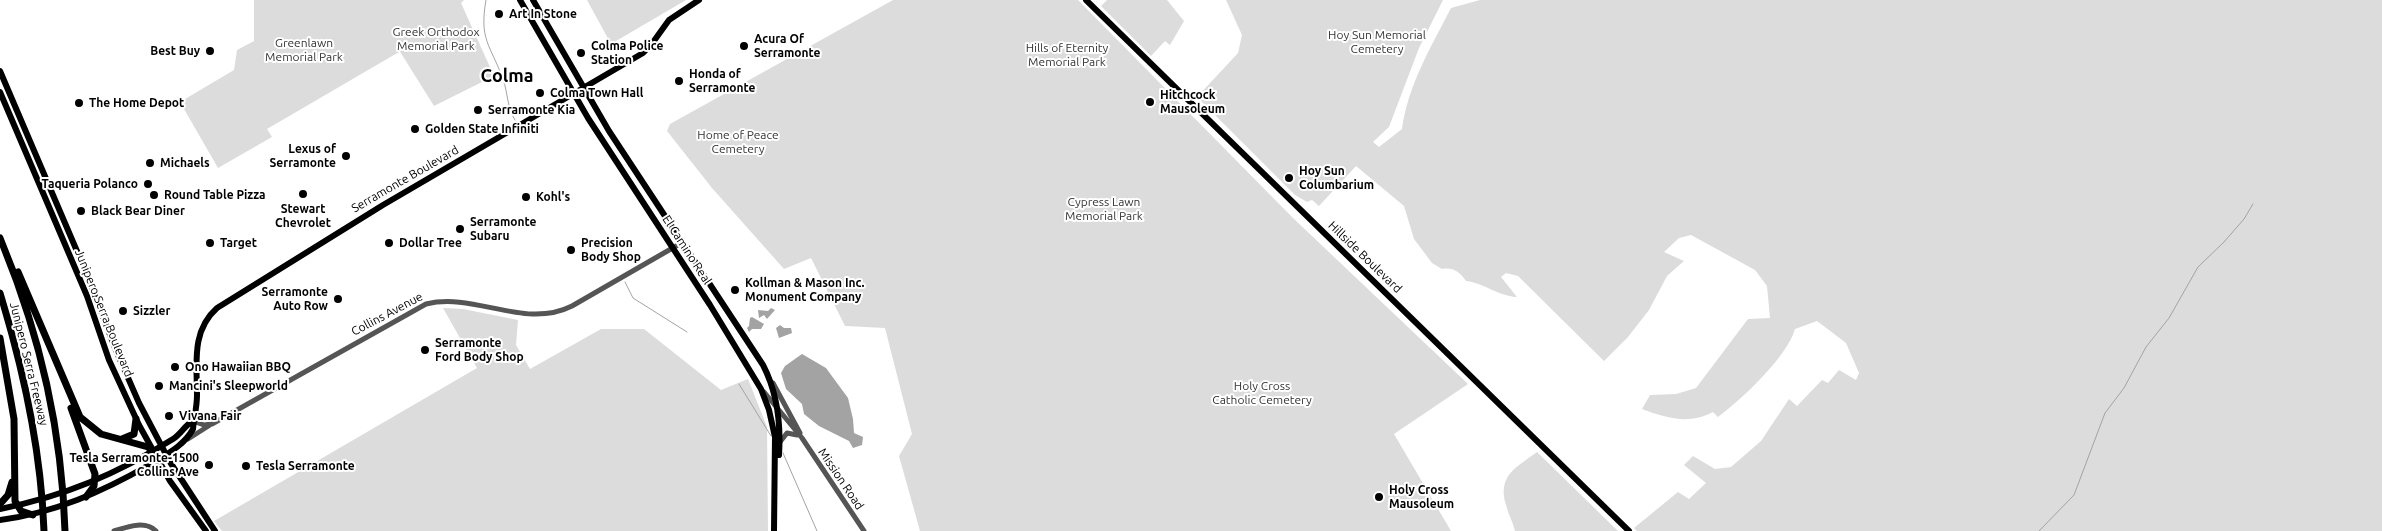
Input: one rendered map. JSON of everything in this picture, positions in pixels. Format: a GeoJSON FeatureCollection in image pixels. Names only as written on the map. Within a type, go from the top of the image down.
{"type":"FeatureCollection","features":[{"type":"Feature","properties":{"kind":"highway"},"geometry":{"type":"LineString","coordinates":[[1,241],[29,295],[94,468],[96,482],[92,491],[86,497]]}},
{"type":"Feature","properties":{"kind":"highway","name":"Junipero Serra Freeway"},"geometry":{"type":"LineString","coordinates":[[1,241],[23,297],[40,354],[55,428],[65,531]]}},
{"type":"Feature","properties":{"kind":"highway","name":"Junipero Serra Freeway"},"geometry":{"type":"LineString","coordinates":[[0,293],[27,395],[41,491],[44,531]]}},
{"type":"Feature","properties":{"kind":"highway"},"geometry":{"type":"LineString","coordinates":[[0,338],[14,419],[17,505],[25,513],[33,514]]}},
{"type":"Feature","properties":{"kind":"highway"},"geometry":{"type":"LineString","coordinates":[[55,362],[80,417],[94,430],[109,437],[146,447],[152,451]]}},
{"type":"Feature","properties":{"kind":"highway"},"geometry":{"type":"LineString","coordinates":[[109,437],[123,439],[132,437],[136,431],[136,419]]}},
{"type":"Feature","properties":{"kind":"highway"},"geometry":{"type":"LineString","coordinates":[[0,504],[8,495],[15,470]]}},
{"type":"Feature","properties":{"kind":"main road","name":"El Camino Real"},"geometry":{"type":"LineString","coordinates":[[520,0],[574,94],[759,385],[769,410],[775,437],[774,531]]}},
{"type":"Feature","properties":{"kind":"main road","name":"El Camino Real"},"geometry":{"type":"LineString","coordinates":[[533,0],[583,88],[768,374],[778,410],[780,442],[777,499],[778,531]]}},
{"type":"Feature","properties":{"kind":"main road","name":"Serramonte Boulevard"},"geometry":{"type":"LineString","coordinates":[[185,441],[194,429],[193,421],[197,403],[198,339],[205,320],[216,308],[387,202],[574,94],[646,50],[671,18],[699,0]]}},
{"type":"Feature","properties":{"kind":"main road","name":"Hillside Boulevard"},"geometry":{"type":"LineString","coordinates":[[1086,0],[1629,531]]}},
{"type":"Feature","properties":{"kind":"main road","name":"Junipero Serra Boulevard"},"geometry":{"type":"LineString","coordinates":[[0,71],[93,289],[125,373],[166,455],[215,531]]}},
{"type":"Feature","properties":{"kind":"main road","name":"Junipero Serra Boulevard"},"geometry":{"type":"LineString","coordinates":[[0,92],[87,296],[109,360],[136,419],[157,460],[206,531]]}},
{"type":"Feature","properties":{"kind":"main road"},"geometry":{"type":"LineString","coordinates":[[0,508],[45,499],[96,482],[177,436],[193,421]]}},
{"type":"Feature","properties":{"kind":"main road"},"geometry":{"type":"LineString","coordinates":[[0,520],[33,514],[86,497],[116,484],[166,455],[185,441]]}},
{"type":"Feature","properties":{"kind":"street","name":"Collins Avenue"},"geometry":{"type":"LineString","coordinates":[[185,441],[426,304],[455,301],[524,314],[555,313],[572,306],[683,242]]}},
{"type":"Feature","properties":{"kind":"street","name":"Mission Road"},"geometry":{"type":"LineString","coordinates":[[768,374],[802,438],[864,531]]}},
{"type":"Feature","properties":{"kind":"street","name":"Mission Road"},"geometry":{"type":"LineString","coordinates":[[759,385],[802,438]]}},
{"type":"Feature","properties":{"kind":"street"},"geometry":{"type":"LineString","coordinates":[[193,421],[206,425],[212,424]]}},
{"type":"Feature","properties":{"kind":"street"},"geometry":{"type":"LineString","coordinates":[[780,442],[789,432],[802,438]]}},
{"type":"Feature","properties":{"kind":"street"},"geometry":{"type":"LineString","coordinates":[[114,531],[142,525],[156,531]]}},
{"type":"Feature","properties":{"kind":"green space","name":"Greenlawn Memorial Park"},"geometry":{"type":"Polygon","coordinates":[[[254,0],[464,0],[461,3],[494,76],[434,106],[399,50],[399,52],[267,129],[272,137],[218,168],[180,102],[234,70],[237,50],[254,41],[254,0]]]}},
{"type":"Feature","properties":{"kind":"green space"},"geometry":{"type":"Polygon","coordinates":[[[587,0],[686,0],[611,44],[587,0]]]}},
{"type":"Feature","properties":{"kind":"green space"},"geometry":{"type":"Polygon","coordinates":[[[893,0],[1078,0],[1293,218],[1468,384],[1394,434],[1451,531],[920,531],[899,456],[912,434],[885,328],[845,326],[811,258],[784,269],[712,188],[667,131],[670,124],[893,0]]]}},
{"type":"Feature","properties":{"kind":"green space"},"geometry":{"type":"Polygon","coordinates":[[[1107,0],[1167,0],[1184,21],[1170,45],[1165,41],[1151,56],[1101,6],[1107,0]]]}},
{"type":"Feature","properties":{"kind":"green space","name":"Hoy Sun Memorial Cemetery"},"geometry":{"type":"Polygon","coordinates":[[[1226,0],[1443,0],[1419,48],[1389,127],[1373,142],[1379,147],[1402,129],[1409,97],[1415,82],[1451,8],[1480,0],[2382,0],[2382,531],[1637,531],[1634,528],[1678,492],[1689,499],[1706,483],[1684,465],[1693,456],[1715,469],[1731,467],[1761,441],[1789,399],[1797,406],[1822,380],[1828,383],[1839,370],[1856,380],[1859,373],[1846,343],[1817,321],[1795,329],[1783,352],[1762,377],[1739,400],[1718,417],[1713,412],[1695,418],[1678,419],[1642,409],[1650,395],[1676,394],[1696,388],[1748,319],[1770,318],[1767,286],[1755,270],[1691,235],[1679,238],[1664,252],[1684,261],[1667,276],[1649,310],[1628,337],[1604,361],[1518,276],[1506,273],[1501,277],[1517,297],[1466,281],[1456,271],[1442,269],[1432,263],[1414,239],[1404,206],[1356,166],[1319,206],[1312,200],[1307,202],[1295,195],[1197,97],[1238,53],[1242,35],[1226,0]]]}},
{"type":"Feature","properties":{"kind":"green space"},"geometry":{"type":"Polygon","coordinates":[[[443,308],[463,309],[518,320],[516,345],[530,369],[601,329],[644,329],[721,390],[748,379],[767,427],[768,531],[222,531],[214,521],[477,368],[443,308]]]}},
{"type":"Feature","properties":{"kind":"green space"},"geometry":{"type":"Polygon","coordinates":[[[1537,452],[1618,531],[1515,531],[1506,505],[1504,486],[1516,467],[1537,452]]]}},
{"type":"Feature","properties":{"kind":"shaded area"},"geometry":{"type":"Polygon","coordinates":[[[771,308],[775,310],[767,319],[764,315],[759,318],[758,310],[768,311],[771,308]]]}},
{"type":"Feature","properties":{"kind":"shaded area"},"geometry":{"type":"Polygon","coordinates":[[[752,317],[764,324],[761,329],[752,329],[749,332],[747,328],[752,317]]]}},
{"type":"Feature","properties":{"kind":"shaded area"},"geometry":{"type":"Polygon","coordinates":[[[780,325],[784,328],[791,328],[792,333],[779,338],[776,328],[780,325]]]}},
{"type":"Feature","properties":{"kind":"shaded area"},"geometry":{"type":"Polygon","coordinates":[[[802,354],[826,368],[848,398],[854,433],[863,437],[862,445],[853,448],[849,441],[819,426],[804,414],[802,404],[786,389],[781,373],[785,366],[802,354]]]}},
{"type":"Feature","properties":{"kind":"waterway"},"geometry":{"type":"LineString","coordinates":[[486,0],[484,13],[485,33],[503,79],[510,110],[515,120]]}},
{"type":"Feature","properties":{"kind":"waterway"},"geometry":{"type":"LineString","coordinates":[[2039,531],[2074,495],[2105,413],[2124,388],[2146,347],[2169,318],[2198,267],[2224,242],[2244,219],[2253,204]]}},
{"type":"Feature","properties":{"kind":"waterway"},"geometry":{"type":"LineString","coordinates":[[625,282],[633,298],[687,332]]}},
{"type":"Feature","properties":{"kind":"waterway"},"geometry":{"type":"LineString","coordinates":[[739,384],[771,436]]}},
{"type":"Feature","properties":{"kind":"waterway"},"geometry":{"type":"LineString","coordinates":[[783,453],[817,531]]}},
{"type":"Feature","properties":{"kind":"place","name":"Art In Stone"},"geometry":{"type":"Point","coordinates":[499,14]}},
{"type":"Feature","properties":{"kind":"place","name":"Acura Of Serramonte"},"geometry":{"type":"Point","coordinates":[744,46]}},
{"type":"Feature","properties":{"kind":"place","name":"Best Buy"},"geometry":{"type":"Point","coordinates":[210,51]}},
{"type":"Feature","properties":{"kind":"place","name":"Colma Police Station"},"geometry":{"type":"Point","coordinates":[581,53]}},
{"type":"Feature","properties":{"kind":"place","name":"Honda of Serramonte"},"geometry":{"type":"Point","coordinates":[679,81]}},
{"type":"Feature","properties":{"kind":"place","name":"Colma Town Hall"},"geometry":{"type":"Point","coordinates":[540,93]}},
{"type":"Feature","properties":{"kind":"place","name":"Hitchcock Mausoleum"},"geometry":{"type":"Point","coordinates":[1150,102]}},
{"type":"Feature","properties":{"kind":"place","name":"The Home Depot"},"geometry":{"type":"Point","coordinates":[79,103]}},
{"type":"Feature","properties":{"kind":"place","name":"Serramonte Kia"},"geometry":{"type":"Point","coordinates":[478,110]}},
{"type":"Feature","properties":{"kind":"place","name":"Golden State Infiniti"},"geometry":{"type":"Point","coordinates":[415,129]}},
{"type":"Feature","properties":{"kind":"place","name":"Lexus of Serramonte"},"geometry":{"type":"Point","coordinates":[346,156]}},
{"type":"Feature","properties":{"kind":"place","name":"Michaels"},"geometry":{"type":"Point","coordinates":[150,163]}},
{"type":"Feature","properties":{"kind":"place","name":"Hoy Sun Columbarium"},"geometry":{"type":"Point","coordinates":[1289,178]}},
{"type":"Feature","properties":{"kind":"place","name":"Taqueria Polanco"},"geometry":{"type":"Point","coordinates":[148,184]}},
{"type":"Feature","properties":{"kind":"place","name":"Stewart Chevrolet"},"geometry":{"type":"Point","coordinates":[303,194]}},
{"type":"Feature","properties":{"kind":"place","name":"Round Table Pizza"},"geometry":{"type":"Point","coordinates":[154,195]}},
{"type":"Feature","properties":{"kind":"place","name":"Kohl's"},"geometry":{"type":"Point","coordinates":[526,197]}},
{"type":"Feature","properties":{"kind":"place","name":"Black Bear Diner"},"geometry":{"type":"Point","coordinates":[81,211]}},
{"type":"Feature","properties":{"kind":"place","name":"Serramonte Subaru"},"geometry":{"type":"Point","coordinates":[460,229]}},
{"type":"Feature","properties":{"kind":"place","name":"Target"},"geometry":{"type":"Point","coordinates":[210,243]}},
{"type":"Feature","properties":{"kind":"place","name":"Dollar Tree"},"geometry":{"type":"Point","coordinates":[389,243]}},
{"type":"Feature","properties":{"kind":"place","name":"Precision Body Shop"},"geometry":{"type":"Point","coordinates":[571,250]}},
{"type":"Feature","properties":{"kind":"place","name":"Kollman & Mason Inc. Monument Company"},"geometry":{"type":"Point","coordinates":[735,290]}},
{"type":"Feature","properties":{"kind":"place","name":"Serramonte Auto Row"},"geometry":{"type":"Point","coordinates":[338,299]}},
{"type":"Feature","properties":{"kind":"place","name":"Sizzler"},"geometry":{"type":"Point","coordinates":[123,311]}},
{"type":"Feature","properties":{"kind":"place","name":"Serramonte Ford Body Shop"},"geometry":{"type":"Point","coordinates":[425,350]}},
{"type":"Feature","properties":{"kind":"place","name":"Ono Hawaiian BBQ"},"geometry":{"type":"Point","coordinates":[175,367]}},
{"type":"Feature","properties":{"kind":"place","name":"Mancini's Sleepworld"},"geometry":{"type":"Point","coordinates":[159,386]}},
{"type":"Feature","properties":{"kind":"place","name":"Vivana Fair"},"geometry":{"type":"Point","coordinates":[169,416]}},
{"type":"Feature","properties":{"kind":"place","name":"Tesla Serramonte-1500 Collins Ave"},"geometry":{"type":"Point","coordinates":[209,465]}},
{"type":"Feature","properties":{"kind":"place","name":"Tesla Serramonte"},"geometry":{"type":"Point","coordinates":[246,466]}},
{"type":"Feature","properties":{"kind":"place","name":"Holy Cross Mausoleum"},"geometry":{"type":"Point","coordinates":[1379,497]}},
{"type":"Feature","properties":{"kind":"district","name":"Colma"},"geometry":{"type":"Point","coordinates":[507,76]}},
{"type":"Feature","properties":{"kind":"park label","name":"Greek Orthodox Memorial Park"},"geometry":{"type":"Point","coordinates":[436,39]}},
{"type":"Feature","properties":{"kind":"park label","name":"Hills of Eternity Memorial Park"},"geometry":{"type":"Point","coordinates":[1067,55]}},
{"type":"Feature","properties":{"kind":"park label","name":"Home of Peace Cemetery"},"geometry":{"type":"Point","coordinates":[738,142]}},
{"type":"Feature","properties":{"kind":"park label","name":"Cypress Lawn Memorial Park"},"geometry":{"type":"Point","coordinates":[1104,209]}},
{"type":"Feature","properties":{"kind":"park label","name":"Holy Cross Catholic Cemetery"},"geometry":{"type":"Point","coordinates":[1262,393]}}]}
